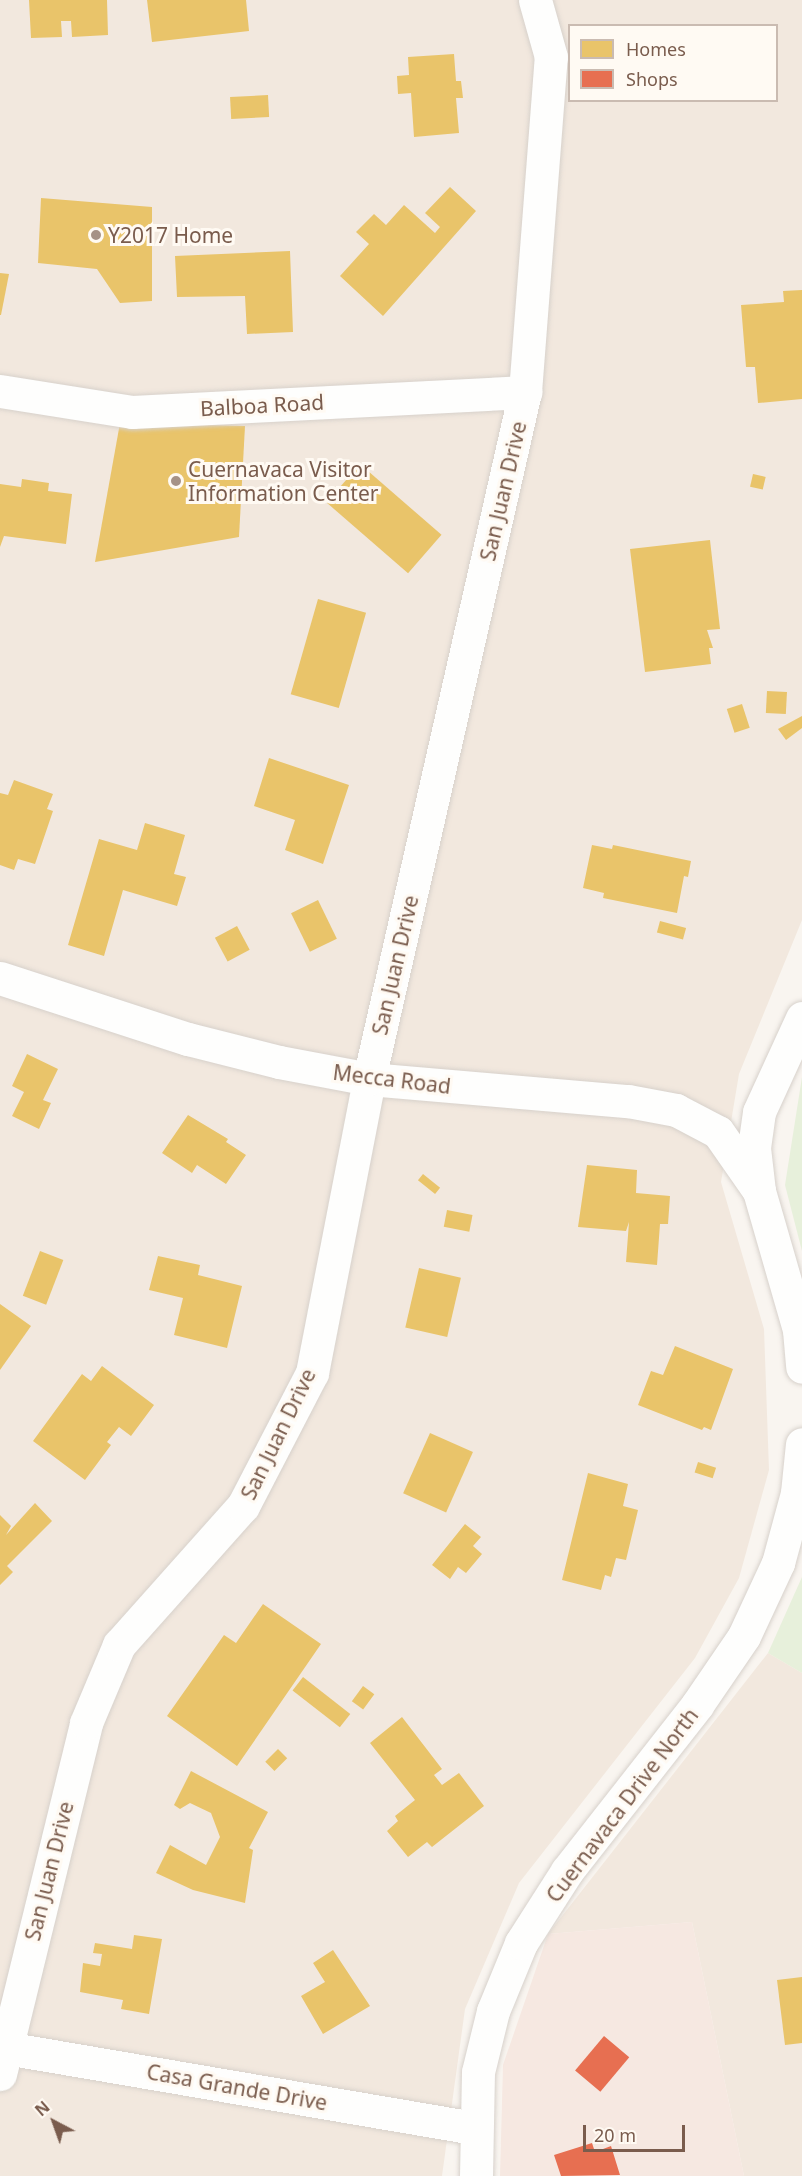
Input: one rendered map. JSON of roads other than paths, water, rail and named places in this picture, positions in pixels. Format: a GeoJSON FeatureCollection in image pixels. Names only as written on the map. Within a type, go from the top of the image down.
{"type":"FeatureCollection","features":[{"type":"Feature","properties":{"kind":"street","name":"San Juan Drive"},"geometry":{"type":"LineString","coordinates":[[2,2056],[86,1723],[119,1645],[243,1506],[312,1373],[369,1079],[525,392],[551,57],[535,0]]}},
{"type":"Feature","properties":{"kind":"street","name":"Balboa Road"},"geometry":{"type":"LineString","coordinates":[[0,391],[132,412],[525,392]]}},
{"type":"Feature","properties":{"kind":"street","name":"Mecca Road"},"geometry":{"type":"LineString","coordinates":[[0,978],[188,1039],[369,1079],[628,1101],[676,1110],[718,1131],[759,1191]]}},
{"type":"Feature","properties":{"kind":"street"},"geometry":{"type":"LineString","coordinates":[[802,1018],[759,1112],[754,1148],[759,1191],[799,1330],[802,1367]]}},
{"type":"Feature","properties":{"kind":"street","name":"Cuernavaca Drive North"},"geometry":{"type":"LineString","coordinates":[[476,2176],[475,2128],[478,2072],[493,2011],[521,1943],[567,1871],[697,1705],[744,1636],[778,1563],[797,1493],[802,1444]]}},
{"type":"Feature","properties":{"kind":"street","name":"Casa Grande Drive"},"geometry":{"type":"LineString","coordinates":[[2,2056],[475,2128]]}},
{"type":"Feature","properties":{"kind":"place","name":"Y2017 Home"},"geometry":{"type":"Point","coordinates":[96,235]}},
{"type":"Feature","properties":{"kind":"place","name":"Cuernavaca Visitor Information Center"},"geometry":{"type":"Point","coordinates":[176,481]}}]}
